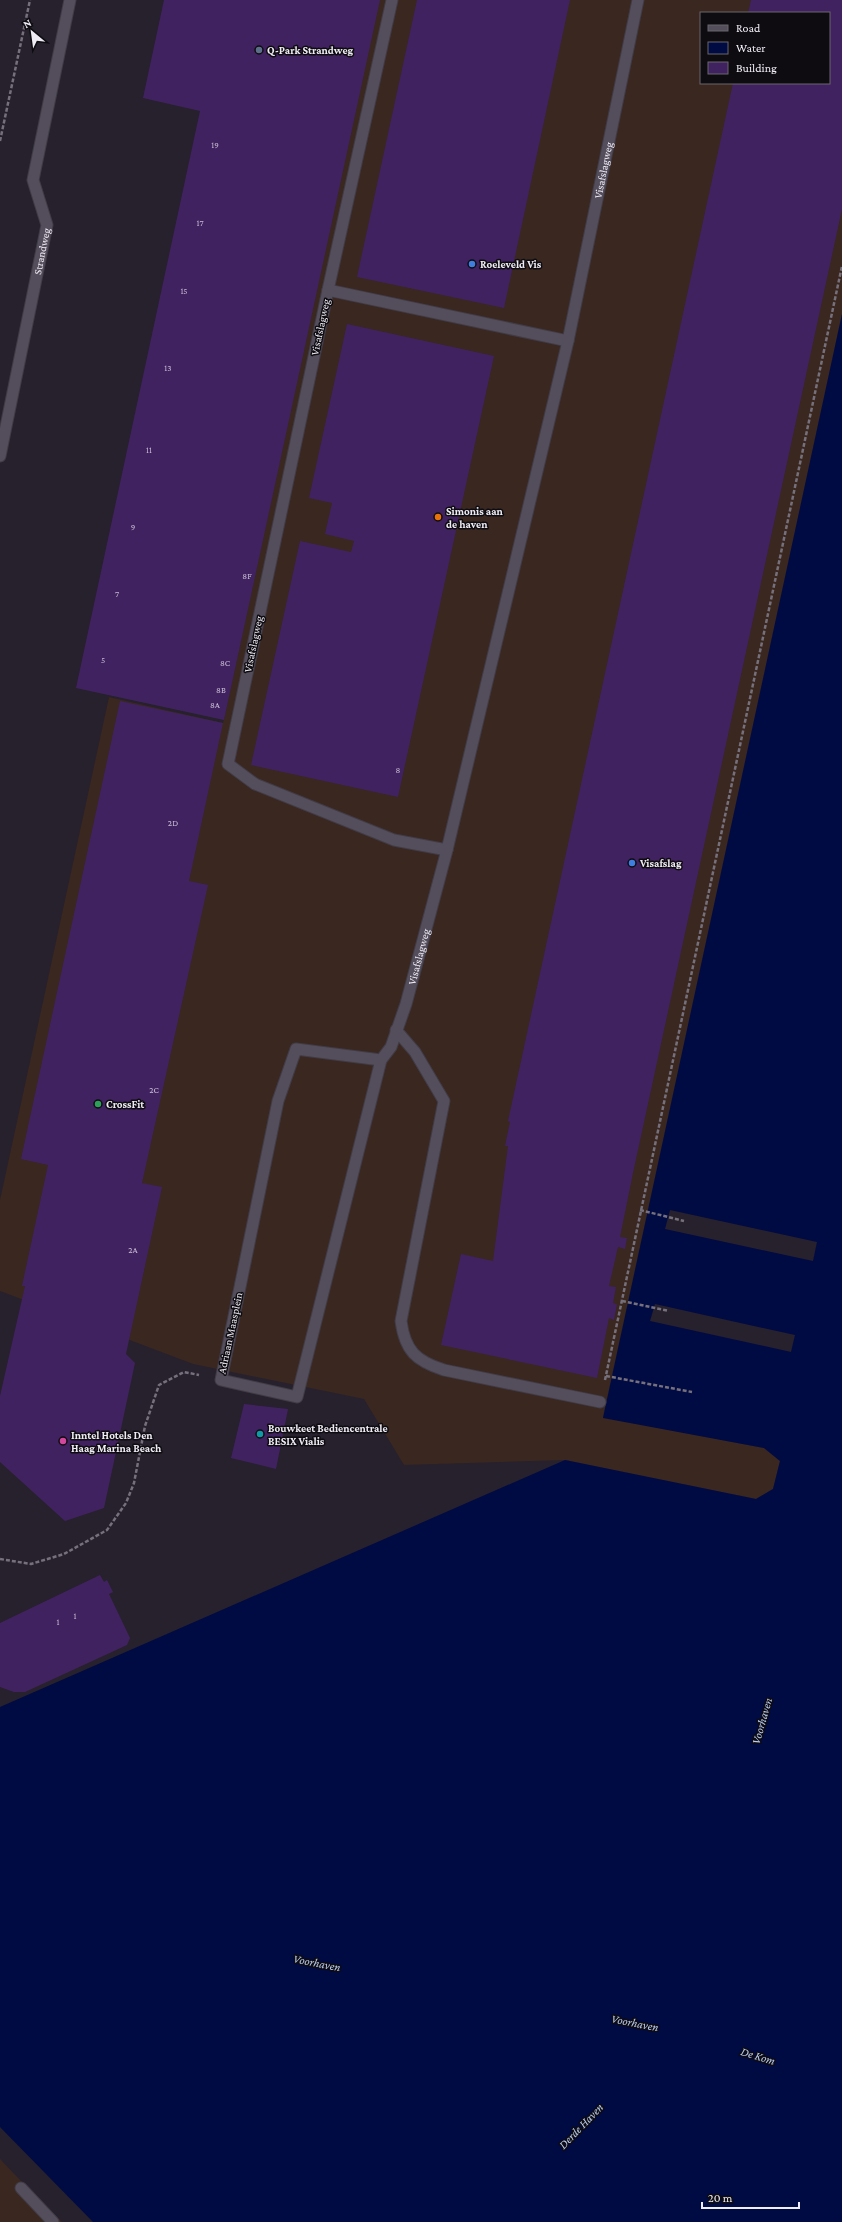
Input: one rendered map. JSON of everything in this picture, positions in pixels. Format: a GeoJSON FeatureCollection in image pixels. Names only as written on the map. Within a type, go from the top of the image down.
{"type":"FeatureCollection","features":[{"type":"Feature","properties":{"kind":"street","name":"Strandweg"},"geometry":{"type":"LineString","coordinates":[[0,456],[47,225],[33,180],[70,0]]}},
{"type":"Feature","properties":{"kind":"street","name":"Visafslagweg"},"geometry":{"type":"LineString","coordinates":[[392,0],[328,290],[228,764],[255,784],[394,840],[447,850]]}},
{"type":"Feature","properties":{"kind":"street","name":"Visafslagweg"},"geometry":{"type":"LineString","coordinates":[[381,1060],[391,1046],[406,1004],[447,850],[568,341],[638,0]]}},
{"type":"Feature","properties":{"kind":"street","name":"Visafslagweg"},"geometry":{"type":"LineString","coordinates":[[328,290],[568,341]]}},
{"type":"Feature","properties":{"kind":"street"},"geometry":{"type":"LineString","coordinates":[[396,1030],[415,1052],[444,1101],[401,1321],[404,1339],[413,1354],[427,1364],[444,1370],[600,1402]]}},
{"type":"Feature","properties":{"kind":"street","name":"Adriaan Maasplein"},"geometry":{"type":"LineString","coordinates":[[296,1049],[381,1060],[297,1397],[220,1380],[278,1101],[296,1049]]}},
{"type":"Feature","properties":{"kind":"street"},"geometry":{"type":"LineString","coordinates":[[22,2188],[53,2222]]}},
{"type":"Feature","properties":{"kind":"path"},"geometry":{"type":"LineString","coordinates":[[0,141],[30,0]]}},
{"type":"Feature","properties":{"kind":"path"},"geometry":{"type":"LineString","coordinates":[[600,1402],[842,266]]}},
{"type":"Feature","properties":{"kind":"path"},"geometry":{"type":"LineString","coordinates":[[640,1210],[684,1221]]}},
{"type":"Feature","properties":{"kind":"path"},"geometry":{"type":"LineString","coordinates":[[622,1301],[669,1311]]}},
{"type":"Feature","properties":{"kind":"path"},"geometry":{"type":"LineString","coordinates":[[0,1559],[31,1564],[64,1554],[108,1530],[126,1503],[134,1483],[144,1426],[160,1384],[184,1372],[220,1380]]}},
{"type":"Feature","properties":{"kind":"path"},"geometry":{"type":"LineString","coordinates":[[606,1376],[692,1392]]}},
{"type":"Feature","properties":{"kind":"shaded area"},"geometry":{"type":"Polygon","coordinates":[[[379,0],[842,0],[842,314],[603,1417],[764,1448],[780,1461],[773,1489],[756,1499],[565,1460],[404,1465],[364,1399],[193,1364],[0,1291],[0,1200],[109,697],[223,723],[379,0]]]}},
{"type":"Feature","properties":{"kind":"shaded area"},"geometry":{"type":"Polygon","coordinates":[[[0,2159],[21,2181],[62,2222],[0,2222],[0,2159]]]}},
{"type":"Feature","properties":{"kind":"water"},"geometry":{"type":"Polygon","coordinates":[[[842,314],[842,2222],[93,2222],[0,2127],[0,1707],[565,1460],[756,1499],[773,1489],[780,1461],[764,1448],[603,1418],[842,314]]]}},
{"type":"Feature","properties":{"kind":"pier"},"geometry":{"type":"Polygon","coordinates":[[[670,1210],[817,1242],[813,1261],[665,1229],[670,1210]]]}},
{"type":"Feature","properties":{"kind":"pier"},"geometry":{"type":"Polygon","coordinates":[[[655,1304],[795,1335],[791,1352],[650,1321],[655,1304]]]}},
{"type":"Feature","properties":{"kind":"building"},"geometry":{"type":"Polygon","coordinates":[[[164,0],[380,0],[224,720],[76,688],[200,111],[143,98],[164,0]]]}},
{"type":"Feature","properties":{"kind":"building"},"geometry":{"type":"Polygon","coordinates":[[[417,0],[570,0],[504,308],[357,277],[417,0]]]}},
{"type":"Feature","properties":{"kind":"building","name":"Visafslag"},"geometry":{"type":"Polygon","coordinates":[[[751,0],[842,0],[842,209],[633,1173],[620,1237],[627,1238],[625,1249],[618,1247],[609,1286],[616,1287],[613,1303],[617,1304],[614,1320],[609,1318],[597,1378],[441,1345],[461,1254],[493,1261],[508,1146],[505,1146],[510,1122],[508,1121],[733,84],[830,84],[830,12],[748,12],[751,0]]]}},
{"type":"Feature","properties":{"kind":"building"},"geometry":{"type":"Polygon","coordinates":[[[347,324],[494,356],[398,797],[251,765],[300,541],[351,552],[354,541],[325,534],[332,503],[309,498],[347,324]]]}},
{"type":"Feature","properties":{"kind":"building"},"geometry":{"type":"Polygon","coordinates":[[[120,701],[223,723],[189,881],[208,885],[142,1183],[162,1187],[126,1354],[135,1363],[104,1508],[65,1521],[0,1462],[0,1396],[25,1286],[22,1286],[48,1165],[21,1159],[120,701]]]}},
{"type":"Feature","properties":{"kind":"building","name":"Bouwkeet Bediencentrale BESIX Vialis"},"geometry":{"type":"Polygon","coordinates":[[[244,1404],[288,1409],[276,1469],[231,1458],[244,1404]]]}},
{"type":"Feature","properties":{"kind":"building"},"geometry":{"type":"Polygon","coordinates":[[[100,1575],[104,1582],[107,1580],[113,1592],[109,1594],[130,1638],[127,1645],[25,1692],[14,1692],[0,1687],[0,1623],[100,1575]]]}},
{"type":"Feature","properties":{"kind":"place","name":"Q-Park Strandweg"},"geometry":{"type":"Point","coordinates":[259,50]}},
{"type":"Feature","properties":{"kind":"place","name":"Roeleveld Vis"},"geometry":{"type":"Point","coordinates":[472,264]}},
{"type":"Feature","properties":{"kind":"place","name":"Simonis aan de haven"},"geometry":{"type":"Point","coordinates":[438,517]}},
{"type":"Feature","properties":{"kind":"place","name":"Visafslag"},"geometry":{"type":"Point","coordinates":[632,863]}},
{"type":"Feature","properties":{"kind":"place","name":"CrossFit"},"geometry":{"type":"Point","coordinates":[98,1104]}},
{"type":"Feature","properties":{"kind":"place","name":"Bouwkeet Bediencentrale BESIX Vialis"},"geometry":{"type":"Point","coordinates":[260,1434]}},
{"type":"Feature","properties":{"kind":"place","name":"Inntel Hotels Den Haag Marina Beach"},"geometry":{"type":"Point","coordinates":[63,1441]}},
{"type":"Feature","properties":{"kind":"water label","name":"Voorhaven"},"geometry":{"type":"Point","coordinates":[762,1721]}},
{"type":"Feature","properties":{"kind":"water label","name":"Voorhaven"},"geometry":{"type":"Point","coordinates":[317,1963]}},
{"type":"Feature","properties":{"kind":"water label","name":"Voorhaven"},"geometry":{"type":"Point","coordinates":[635,2023]}},
{"type":"Feature","properties":{"kind":"water label","name":"De Kom"},"geometry":{"type":"Point","coordinates":[758,2056]}},
{"type":"Feature","properties":{"kind":"water label","name":"Derde Haven"},"geometry":{"type":"Point","coordinates":[581,2126]}}]}
